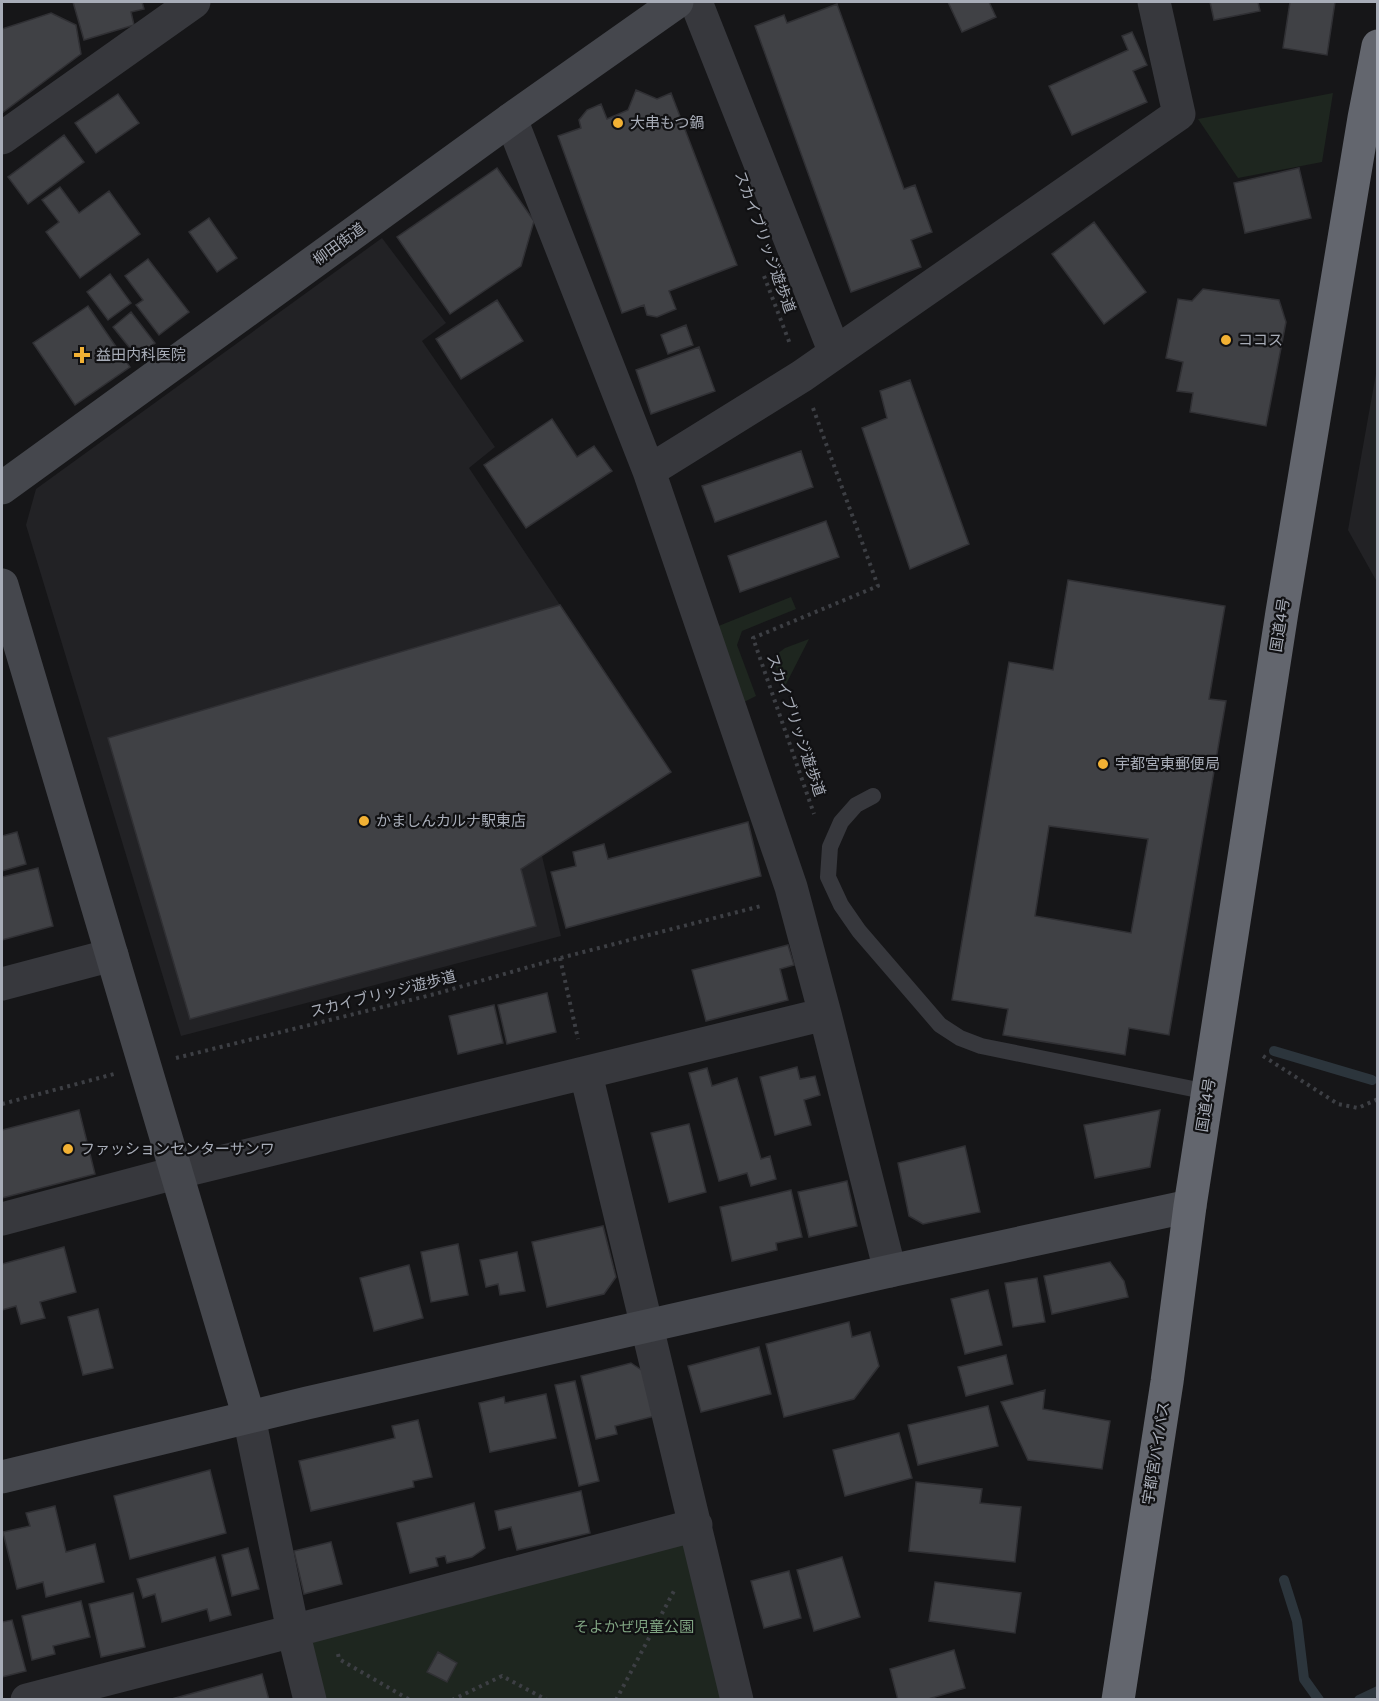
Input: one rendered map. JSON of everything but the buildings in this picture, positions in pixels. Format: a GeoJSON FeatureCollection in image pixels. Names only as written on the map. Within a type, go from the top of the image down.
{"type":"FeatureCollection","features":[{"type":"Feature","properties":{"kind":"highway","name":"国道4号"},"geometry":{"type":"LineString","coordinates":[[1190,1206],[1282,612],[1377,46]]}},
{"type":"Feature","properties":{"kind":"highway","name":"宇都宮バイパス"},"geometry":{"type":"LineString","coordinates":[[1118,1700],[1167,1383],[1190,1206]]}},
{"type":"Feature","properties":{"kind":"street"},"geometry":{"type":"LineString","coordinates":[[2,138],[161,12],[194,2]]}},
{"type":"Feature","properties":{"kind":"street","name":"柳田街道"},"geometry":{"type":"LineString","coordinates":[[2,488],[511,119],[677,2]]}},
{"type":"Feature","properties":{"kind":"street"},"geometry":{"type":"LineString","coordinates":[[696,2],[835,352]]}},
{"type":"Feature","properties":{"kind":"street"},"geometry":{"type":"LineString","coordinates":[[649,471],[802,376],[1179,114],[1154,2]]}},
{"type":"Feature","properties":{"kind":"street"},"geometry":{"type":"LineString","coordinates":[[511,119],[649,471],[791,887],[890,1271]]}},
{"type":"Feature","properties":{"kind":"street"},"geometry":{"type":"LineString","coordinates":[[2,585],[249,1417],[293,1631],[310,1700]]}},
{"type":"Feature","properties":{"kind":"street"},"geometry":{"type":"LineString","coordinates":[[2,984],[112,956]]}},
{"type":"Feature","properties":{"kind":"street"},"geometry":{"type":"LineString","coordinates":[[2,1219],[176,1173],[825,1014]]}},
{"type":"Feature","properties":{"kind":"street"},"geometry":{"type":"LineString","coordinates":[[586,1074],[738,1700]]}},
{"type":"Feature","properties":{"kind":"street"},"geometry":{"type":"LineString","coordinates":[[2,1477],[249,1417],[890,1271],[1190,1206]]}},
{"type":"Feature","properties":{"kind":"street"},"geometry":{"type":"LineString","coordinates":[[27,1700],[696,1525]]}},
{"type":"Feature","properties":{"kind":"lane"},"geometry":{"type":"LineString","coordinates":[[873,796],[856,805],[841,822],[830,847],[828,877],[841,905],[859,931],[940,1025],[960,1038],[981,1046],[1208,1092]]}},
{"type":"Feature","properties":{"kind":"path","name":"スカイブリッジ遊歩道"},"geometry":{"type":"LineString","coordinates":[[762,269],[878,586],[753,638],[814,813],[811,824]]}},
{"type":"Feature","properties":{"kind":"path","name":"スカイブリッジ遊歩道"},"geometry":{"type":"LineString","coordinates":[[2,1104],[144,1066],[435,994],[560,958],[783,901],[791,887]]}},
{"type":"Feature","properties":{"kind":"path"},"geometry":{"type":"LineString","coordinates":[[560,958],[586,1074]]}},
{"type":"Feature","properties":{"kind":"path"},"geometry":{"type":"LineString","coordinates":[[1263,1056],[1338,1104],[1358,1108],[1377,1099]]}},
{"type":"Feature","properties":{"kind":"path"},"geometry":{"type":"LineString","coordinates":[[616,1700],[683,1573],[706,1568]]}},
{"type":"Feature","properties":{"kind":"path"},"geometry":{"type":"LineString","coordinates":[[329,1622],[339,1659],[410,1700]]}},
{"type":"Feature","properties":{"kind":"path"},"geometry":{"type":"LineString","coordinates":[[452,1700],[502,1676],[546,1700]]}},
{"type":"Feature","properties":{"kind":"shaded area"},"geometry":{"type":"Polygon","coordinates":[[[382,238],[446,323],[422,341],[495,447],[469,468],[671,772],[542,856],[561,936],[181,1036],[26,525],[36,489],[382,238]]]}},
{"type":"Feature","properties":{"kind":"shaded area"},"geometry":{"type":"Polygon","coordinates":[[[1377,368],[1378,582],[1348,530],[1377,368]]]}},
{"type":"Feature","properties":{"kind":"green space"},"geometry":{"type":"Polygon","coordinates":[[[1333,93],[1322,162],[1238,178],[1198,119],[1333,93]]]}},
{"type":"Feature","properties":{"kind":"green space"},"geometry":{"type":"Polygon","coordinates":[[[791,597],[796,609],[742,631],[737,645],[756,696],[744,702],[716,627],[791,597]]]}},
{"type":"Feature","properties":{"kind":"green space"},"geometry":{"type":"Polygon","coordinates":[[[809,639],[784,688],[775,665],[777,654],[785,648],[809,639]]]}},
{"type":"Feature","properties":{"kind":"green space","name":"そよかぜ児童公園"},"geometry":{"type":"Polygon","coordinates":[[[690,1538],[729,1699],[319,1699],[304,1640],[690,1538]]]}},
{"type":"Feature","properties":{"kind":"waterway"},"geometry":{"type":"LineString","coordinates":[[1274,1051],[1372,1080]]}},
{"type":"Feature","properties":{"kind":"waterway"},"geometry":{"type":"LineString","coordinates":[[1284,1580],[1297,1621],[1304,1679],[1319,1700]]}},
{"type":"Feature","properties":{"kind":"waterway"},"geometry":{"type":"LineString","coordinates":[[1359,1700],[1378,1691]]}},
{"type":"Feature","properties":{"kind":"place","name":"大串もつ鍋"},"geometry":{"type":"Point","coordinates":[618,123]}},
{"type":"Feature","properties":{"kind":"place","name":"ココス"},"geometry":{"type":"Point","coordinates":[1226,340]}},
{"type":"Feature","properties":{"kind":"place","name":"益田内科医院"},"geometry":{"type":"Point","coordinates":[82,355]}},
{"type":"Feature","properties":{"kind":"place","name":"宇都宮東郵便局"},"geometry":{"type":"Point","coordinates":[1103,764]}},
{"type":"Feature","properties":{"kind":"place","name":"かましんカルナ駅東店"},"geometry":{"type":"Point","coordinates":[364,821]}},
{"type":"Feature","properties":{"kind":"place","name":"ファッションセンターサンワ"},"geometry":{"type":"Point","coordinates":[68,1149]}}]}
